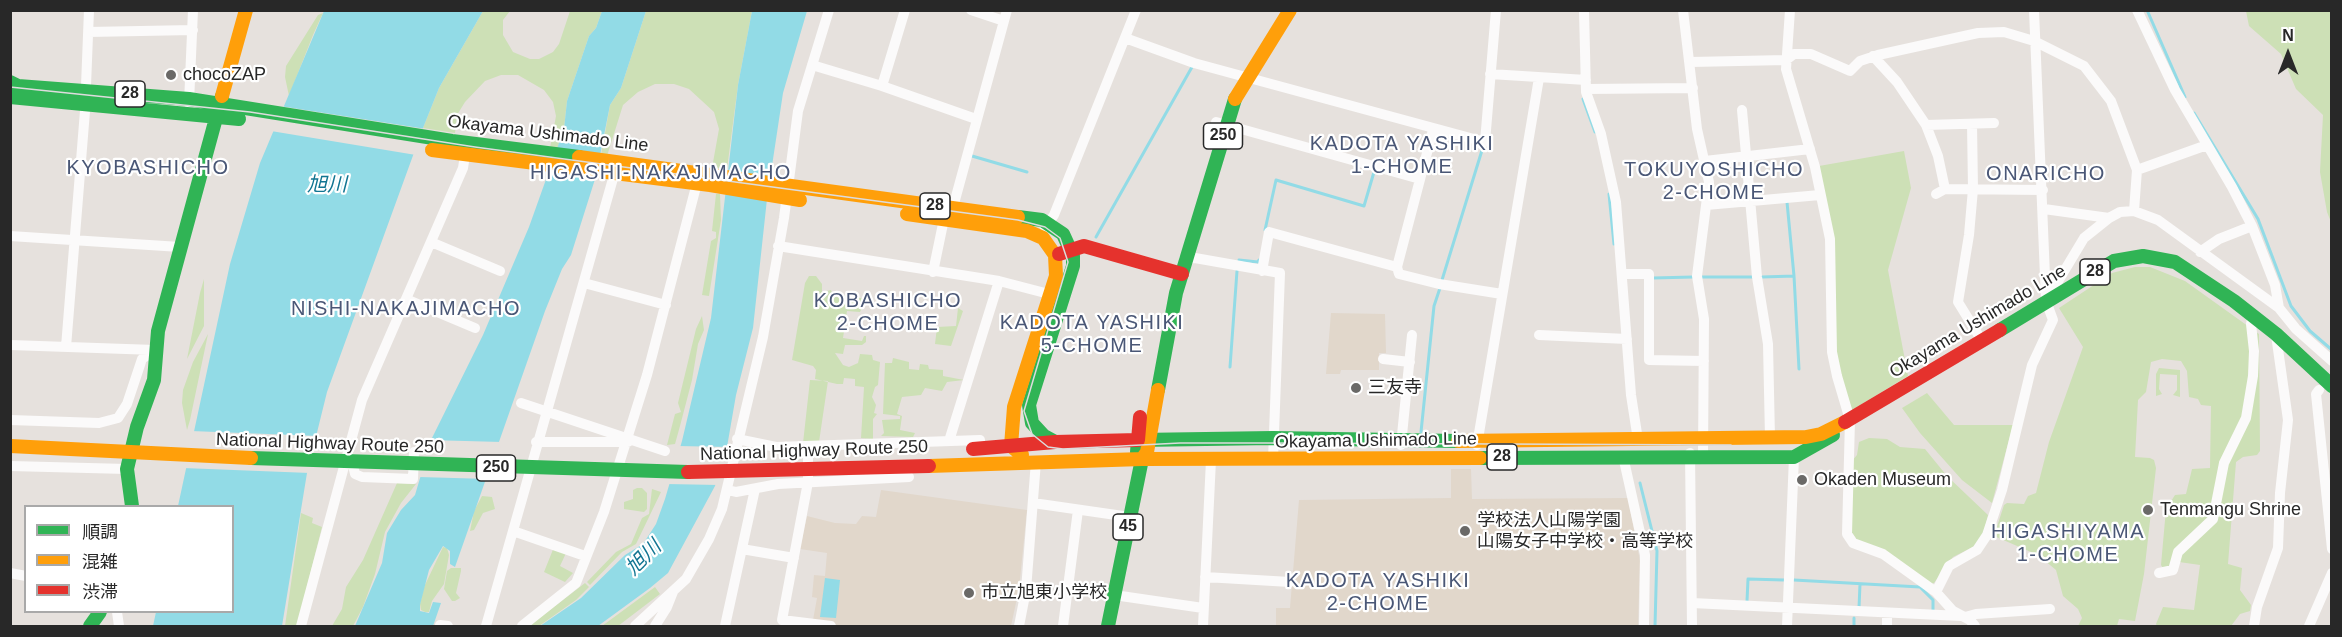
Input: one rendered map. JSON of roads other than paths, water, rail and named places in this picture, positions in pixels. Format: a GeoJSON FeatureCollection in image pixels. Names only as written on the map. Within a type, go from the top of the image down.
{"type":"FeatureCollection","features":[{"type":"Feature","properties":{"kind":"main road"},"geometry":{"type":"LineString","coordinates":[[132,505],[127,469],[137,427],[154,381],[155,350],[180,247],[246,10]]}},
{"type":"Feature","properties":{"kind":"main road","name":"250"},"geometry":{"type":"LineString","coordinates":[[1142,459],[1147,452],[1143,439],[1175,267],[1222,124],[1237,92],[1240,75],[1278,10]]}},
{"type":"Feature","properties":{"kind":"main road","name":"250"},"geometry":{"type":"LineString","coordinates":[[1240,75],[1290,10]]}},
{"type":"Feature","properties":{"kind":"main road","name":"Okayama Ushimado Line"},"geometry":{"type":"LineString","coordinates":[[13,92],[86,96],[249,114],[451,147],[705,178],[949,216],[1038,235]]}},
{"type":"Feature","properties":{"kind":"main road","name":"Okayama Ushimado Line"},"geometry":{"type":"LineString","coordinates":[[451,147],[465,155],[547,159]]}},
{"type":"Feature","properties":{"kind":"main road","name":"Okayama Ushimado Line"},"geometry":{"type":"LineString","coordinates":[[949,216],[1019,215],[1049,223]]}},
{"type":"Feature","properties":{"kind":"main road"},"geometry":{"type":"LineString","coordinates":[[1036,461],[1030,400],[1073,266],[1072,248],[1064,234],[1049,223]]}},
{"type":"Feature","properties":{"kind":"main road"},"geometry":{"type":"LineString","coordinates":[[1036,461],[1019,454],[1011,442],[1015,400],[1056,276],[1055,255],[1048,243],[1038,235]]}},
{"type":"Feature","properties":{"kind":"main road"},"geometry":{"type":"LineString","coordinates":[[1055,255],[1084,246],[1175,267]]}},
{"type":"Feature","properties":{"kind":"main road","name":"Okayama Ushimado Line"},"geometry":{"type":"LineString","coordinates":[[1143,439],[1696,440],[1821,434],[1850,420],[2114,261],[2127,257],[2156,256],[2193,272],[2276,334],[2325,388]]}},
{"type":"Feature","properties":{"kind":"main road","name":"Okayama Ushimado Line"},"geometry":{"type":"LineString","coordinates":[[1142,459],[1794,457],[1820,444],[1850,420]]}},
{"type":"Feature","properties":{"kind":"main road"},"geometry":{"type":"LineString","coordinates":[[1032,423],[1044,436],[1055,442]]}},
{"type":"Feature","properties":{"kind":"main road","name":"National Highway Route 250"},"geometry":{"type":"LineString","coordinates":[[10,431],[121,447]]}},
{"type":"Feature","properties":{"kind":"main road","name":"National Highway Route 250"},"geometry":{"type":"LineString","coordinates":[[10,446],[121,447],[536,462],[723,473],[833,463],[1011,442],[1033,444],[1143,439]]}},
{"type":"Feature","properties":{"kind":"main road","name":"National Highway Route 250"},"geometry":{"type":"LineString","coordinates":[[833,463],[1142,459]]}},
{"type":"Feature","properties":{"kind":"main road","name":"45"},"geometry":{"type":"LineString","coordinates":[[1108,627],[1142,459]]}},
{"type":"Feature","properties":{"kind":"main road"},"geometry":{"type":"LineString","coordinates":[[90,627],[99,613]]}},
{"type":"Feature","properties":{"kind":"street"},"geometry":{"type":"LineString","coordinates":[[66,347],[86,96],[89,10]]}},
{"type":"Feature","properties":{"kind":"street"},"geometry":{"type":"LineString","coordinates":[[189,106],[193,10]]}},
{"type":"Feature","properties":{"kind":"street"},"geometry":{"type":"LineString","coordinates":[[635,627],[686,579],[710,539],[728,490],[737,439],[763,337],[778,246],[782,191],[789,171],[798,111],[829,10]]}},
{"type":"Feature","properties":{"kind":"street"},"geometry":{"type":"LineString","coordinates":[[882,86],[905,10]]}},
{"type":"Feature","properties":{"kind":"street"},"geometry":{"type":"LineString","coordinates":[[933,272],[1006,16],[971,10]]}},
{"type":"Feature","properties":{"kind":"street"},"geometry":{"type":"LineString","coordinates":[[1038,235],[1054,215],[1136,10]]}},
{"type":"Feature","properties":{"kind":"street"},"geometry":{"type":"LineString","coordinates":[[1125,38],[1194,63],[1433,130],[1485,142],[1496,10]]}},
{"type":"Feature","properties":{"kind":"street"},"geometry":{"type":"LineString","coordinates":[[1584,10],[1584,82],[1611,173],[1622,274],[1624,338],[1638,440]]}},
{"type":"Feature","properties":{"kind":"street"},"geometry":{"type":"LineString","coordinates":[[1683,10],[1697,129],[1710,182],[1697,276],[1704,319],[1704,360],[1696,440],[1692,627]]}},
{"type":"Feature","properties":{"kind":"street"},"geometry":{"type":"LineString","coordinates":[[1790,10],[1786,60],[1810,149],[1830,239],[1832,352],[1850,420],[1847,537],[1856,544],[1880,551],[1936,592],[1953,611],[1963,616],[1975,627]]}},
{"type":"Feature","properties":{"kind":"street"},"geometry":{"type":"LineString","coordinates":[[1936,592],[1949,566],[1977,550],[1987,535],[2002,490],[2032,365],[2053,320],[2046,302],[2044,209],[2034,10]]}},
{"type":"Feature","properties":{"kind":"street"},"geometry":{"type":"LineString","coordinates":[[2137,10],[2175,90],[2252,226],[2275,285],[2279,308]]}},
{"type":"Feature","properties":{"kind":"street"},"geometry":{"type":"LineString","coordinates":[[88,32],[193,30]]}},
{"type":"Feature","properties":{"kind":"street"},"geometry":{"type":"LineString","coordinates":[[1690,62],[1786,60],[1794,54],[1811,54],[1850,71],[1860,61],[1873,57],[1978,33],[2004,32],[2034,41],[2084,66],[2098,82],[2121,124],[2137,170],[2134,212]]}},
{"type":"Feature","properties":{"kind":"street"},"geometry":{"type":"LineString","coordinates":[[1873,57],[1897,82],[1926,125],[1941,192],[1973,189],[2043,190]]}},
{"type":"Feature","properties":{"kind":"street"},"geometry":{"type":"LineString","coordinates":[[812,65],[882,86],[976,119]]}},
{"type":"Feature","properties":{"kind":"street"},"geometry":{"type":"LineString","coordinates":[[1490,74],[1693,88]]}},
{"type":"Feature","properties":{"kind":"street"},"geometry":{"type":"LineString","coordinates":[[1478,458],[1477,441],[1539,78]]}},
{"type":"Feature","properties":{"kind":"street"},"geometry":{"type":"LineString","coordinates":[[1742,110],[1757,277],[1768,344],[1770,438]]}},
{"type":"Feature","properties":{"kind":"street"},"geometry":{"type":"LineString","coordinates":[[1926,125],[1994,123]]}},
{"type":"Feature","properties":{"kind":"street"},"geometry":{"type":"LineString","coordinates":[[1222,124],[1420,180]]}},
{"type":"Feature","properties":{"kind":"street"},"geometry":{"type":"LineString","coordinates":[[1972,124],[1973,189],[1970,235],[1958,303],[1982,341]]}},
{"type":"Feature","properties":{"kind":"street"},"geometry":{"type":"LineString","coordinates":[[1433,130],[1397,267],[1399,274],[1439,284],[1502,294]]}},
{"type":"Feature","properties":{"kind":"street"},"geometry":{"type":"LineString","coordinates":[[2137,170],[2207,145]]}},
{"type":"Feature","properties":{"kind":"street"},"geometry":{"type":"LineString","coordinates":[[1705,161],[1810,149]]}},
{"type":"Feature","properties":{"kind":"street"},"geometry":{"type":"LineString","coordinates":[[301,627],[362,400],[463,168],[465,155]]}},
{"type":"Feature","properties":{"kind":"street"},"geometry":{"type":"LineString","coordinates":[[486,627],[584,282],[612,167]]}},
{"type":"Feature","properties":{"kind":"street"},"geometry":{"type":"LineString","coordinates":[[522,627],[576,583],[614,488],[705,178]]}},
{"type":"Feature","properties":{"kind":"street"},"geometry":{"type":"LineString","coordinates":[[1706,205],[1820,195]]}},
{"type":"Feature","properties":{"kind":"street"},"geometry":{"type":"LineString","coordinates":[[2044,209],[2109,218]]}},
{"type":"Feature","properties":{"kind":"street"},"geometry":{"type":"LineString","coordinates":[[2046,302],[2084,238],[2109,218],[2121,213],[2134,212],[2158,220],[2279,308],[2296,329],[2331,361]]}},
{"type":"Feature","properties":{"kind":"street"},"geometry":{"type":"LineString","coordinates":[[2200,252],[2219,239],[2252,226]]}},
{"type":"Feature","properties":{"kind":"street"},"geometry":{"type":"LineString","coordinates":[[1262,271],[1269,232],[1397,267]]}},
{"type":"Feature","properties":{"kind":"street"},"geometry":{"type":"LineString","coordinates":[[10,236],[180,247]]}},
{"type":"Feature","properties":{"kind":"street"},"geometry":{"type":"LineString","coordinates":[[431,242],[500,271]]}},
{"type":"Feature","properties":{"kind":"street"},"geometry":{"type":"LineString","coordinates":[[778,246],[999,281],[1049,294]]}},
{"type":"Feature","properties":{"kind":"street"},"geometry":{"type":"LineString","coordinates":[[1175,267],[1280,273],[1273,460]]}},
{"type":"Feature","properties":{"kind":"street"},"geometry":{"type":"LineString","coordinates":[[1622,274],[1649,274],[1649,360],[1704,360]]}},
{"type":"Feature","properties":{"kind":"street"},"geometry":{"type":"LineString","coordinates":[[949,441],[999,281]]}},
{"type":"Feature","properties":{"kind":"street"},"geometry":{"type":"LineString","coordinates":[[584,282],[666,305]]}},
{"type":"Feature","properties":{"kind":"street"},"geometry":{"type":"LineString","coordinates":[[406,299],[475,328]]}},
{"type":"Feature","properties":{"kind":"street"},"geometry":{"type":"LineString","coordinates":[[2159,573],[2173,570],[2178,552],[2213,519],[2224,463],[2246,418],[2253,376],[2254,351],[2251,324],[2253,316]]}},
{"type":"Feature","properties":{"kind":"street"},"geometry":{"type":"LineString","coordinates":[[2254,627],[2257,607],[2278,548],[2280,493],[2288,420],[2276,334]]}},
{"type":"Feature","properties":{"kind":"street"},"geometry":{"type":"LineString","coordinates":[[1401,458],[1413,335]]}},
{"type":"Feature","properties":{"kind":"street"},"geometry":{"type":"LineString","coordinates":[[1539,335],[1624,338]]}},
{"type":"Feature","properties":{"kind":"street"},"geometry":{"type":"LineString","coordinates":[[10,345],[155,350]]}},
{"type":"Feature","properties":{"kind":"street"},"geometry":{"type":"LineString","coordinates":[[10,420],[99,423],[118,418],[127,404],[142,359],[155,350]]}},
{"type":"Feature","properties":{"kind":"street"},"geometry":{"type":"LineString","coordinates":[[1383,359],[1410,362]]}},
{"type":"Feature","properties":{"kind":"street"},"geometry":{"type":"LineString","coordinates":[[2325,388],[2316,394],[2331,549]]}},
{"type":"Feature","properties":{"kind":"street"},"geometry":{"type":"LineString","coordinates":[[521,403],[626,441],[665,450]]}},
{"type":"Feature","properties":{"kind":"street"},"geometry":{"type":"LineString","coordinates":[[737,439],[776,447],[949,441],[1011,442]]}},
{"type":"Feature","properties":{"kind":"street"},"geometry":{"type":"LineString","coordinates":[[536,462],[537,440],[626,441]]}},
{"type":"Feature","properties":{"kind":"street"},"geometry":{"type":"LineString","coordinates":[[351,441],[352,469],[362,477],[413,479],[414,458]]}},
{"type":"Feature","properties":{"kind":"street"},"geometry":{"type":"LineString","coordinates":[[808,447],[808,482],[782,620],[831,627]]}},
{"type":"Feature","properties":{"kind":"street"},"geometry":{"type":"LineString","coordinates":[[1623,456],[1645,555],[1644,627]]}},
{"type":"Feature","properties":{"kind":"street"},"geometry":{"type":"LineString","coordinates":[[1787,627],[1794,457]]}},
{"type":"Feature","properties":{"kind":"street"},"geometry":{"type":"LineString","coordinates":[[1203,627],[1211,460]]}},
{"type":"Feature","properties":{"kind":"street"},"geometry":{"type":"LineString","coordinates":[[728,490],[736,492],[778,484],[808,482],[991,473],[1011,461]]}},
{"type":"Feature","properties":{"kind":"street"},"geometry":{"type":"LineString","coordinates":[[1018,627],[1026,590],[1036,461]]}},
{"type":"Feature","properties":{"kind":"street"},"geometry":{"type":"LineString","coordinates":[[10,466],[127,469]]}},
{"type":"Feature","properties":{"kind":"street"},"geometry":{"type":"LineString","coordinates":[[725,627],[755,489]]}},
{"type":"Feature","properties":{"kind":"street"},"geometry":{"type":"LineString","coordinates":[[1033,504],[1130,517]]}},
{"type":"Feature","properties":{"kind":"street"},"geometry":{"type":"LineString","coordinates":[[1063,627],[1078,510]]}},
{"type":"Feature","properties":{"kind":"street"},"geometry":{"type":"LineString","coordinates":[[513,531],[585,556]]}},
{"type":"Feature","properties":{"kind":"street"},"geometry":{"type":"LineString","coordinates":[[742,549],[794,558]]}},
{"type":"Feature","properties":{"kind":"street"},"geometry":{"type":"LineString","coordinates":[[2309,627],[2326,600],[2331,573]]}},
{"type":"Feature","properties":{"kind":"street"},"geometry":{"type":"LineString","coordinates":[[1205,577],[1290,582]]}},
{"type":"Feature","properties":{"kind":"street"},"geometry":{"type":"LineString","coordinates":[[659,624],[673,591]]}},
{"type":"Feature","properties":{"kind":"street"},"geometry":{"type":"LineString","coordinates":[[1114,594],[1203,608]]}},
{"type":"Feature","properties":{"kind":"street"},"geometry":{"type":"LineString","coordinates":[[1692,603],[1887,614],[1938,621],[1976,614],[2050,609]]}},
{"type":"Feature","properties":{"kind":"street"},"geometry":{"type":"LineString","coordinates":[[1887,614],[1887,627]]}},
{"type":"Feature","properties":{"kind":"water","name":"旭川"},"geometry":{"type":"Polygon","coordinates":[[[324,11],[483,11],[439,88],[327,392],[307,473],[282,626],[153,626],[156,613],[234,613],[234,505],[178,505],[230,264],[260,163],[324,11]]]}},
{"type":"Feature","properties":{"kind":"water"},"geometry":{"type":"Polygon","coordinates":[[[602,11],[646,11],[621,88],[610,105],[596,176],[571,255],[562,269],[545,311],[455,567],[450,564],[450,551],[443,546],[429,570],[420,611],[429,613],[433,602],[441,603],[433,626],[355,626],[382,563],[387,533],[401,510],[415,495],[432,438],[483,335],[529,227],[564,129],[567,101],[589,36],[596,28],[602,11]]]}},
{"type":"Feature","properties":{"kind":"water","name":"旭川"},"geometry":{"type":"Polygon","coordinates":[[[752,11],[807,11],[783,93],[767,199],[753,328],[736,395],[727,447],[715,486],[668,573],[650,588],[598,626],[540,626],[581,598],[625,555],[643,544],[656,524],[665,499],[682,441],[711,318],[738,85],[752,11]]]}},
{"type":"Feature","properties":{"kind":"water"},"geometry":{"type":"Polygon","coordinates":[[[825,578],[840,580],[836,618],[820,617],[825,578]]]}},
{"type":"Feature","properties":{"kind":"waterway"},"geometry":{"type":"LineString","coordinates":[[2147,10],[2185,97]]}},
{"type":"Feature","properties":{"kind":"waterway"},"geometry":{"type":"LineString","coordinates":[[1096,237],[1192,67]]}},
{"type":"Feature","properties":{"kind":"waterway"},"geometry":{"type":"LineString","coordinates":[[1583,99],[1595,132]]}},
{"type":"Feature","properties":{"kind":"waterway"},"geometry":{"type":"LineString","coordinates":[[2194,113],[2258,219],[2291,306],[2310,331],[2332,350]]}},
{"type":"Feature","properties":{"kind":"waterway"},"geometry":{"type":"LineString","coordinates":[[1442,280],[1483,147]]}},
{"type":"Feature","properties":{"kind":"waterway"},"geometry":{"type":"LineString","coordinates":[[972,156],[1027,172]]}},
{"type":"Feature","properties":{"kind":"waterway"},"geometry":{"type":"LineString","coordinates":[[1265,230],[1276,180],[1364,206],[1374,172]]}},
{"type":"Feature","properties":{"kind":"waterway"},"geometry":{"type":"LineString","coordinates":[[1609,194],[1614,244]]}},
{"type":"Feature","properties":{"kind":"waterway"},"geometry":{"type":"LineString","coordinates":[[1762,277],[1794,276],[1787,202]]}},
{"type":"Feature","properties":{"kind":"waterway"},"geometry":{"type":"LineString","coordinates":[[1239,260],[1258,262],[1259,260]]}},
{"type":"Feature","properties":{"kind":"waterway"},"geometry":{"type":"LineString","coordinates":[[1230,367],[1237,271]]}},
{"type":"Feature","properties":{"kind":"waterway"},"geometry":{"type":"LineString","coordinates":[[1794,276],[1799,369]]}},
{"type":"Feature","properties":{"kind":"waterway"},"geometry":{"type":"LineString","coordinates":[[1653,278],[1693,277]]}},
{"type":"Feature","properties":{"kind":"waterway"},"geometry":{"type":"LineString","coordinates":[[1702,277],[1753,277]]}},
{"type":"Feature","properties":{"kind":"waterway"},"geometry":{"type":"LineString","coordinates":[[1421,432],[1434,306],[1440,288]]}},
{"type":"Feature","properties":{"kind":"waterway"},"geometry":{"type":"LineString","coordinates":[[1640,483],[1657,551],[1655,626]]}},
{"type":"Feature","properties":{"kind":"waterway"},"geometry":{"type":"LineString","coordinates":[[1747,601],[1748,579],[1784,580]]}},
{"type":"Feature","properties":{"kind":"waterway"},"geometry":{"type":"LineString","coordinates":[[1794,580],[1920,587],[1933,600],[1933,611]]}},
{"type":"Feature","properties":{"kind":"waterway"},"geometry":{"type":"LineString","coordinates":[[1859,608],[1860,584]]}},
{"type":"Feature","properties":{"kind":"waterway"},"geometry":{"type":"LineString","coordinates":[[1854,618],[1854,626]]}},
{"type":"Feature","properties":{"kind":"tram line"},"geometry":{"type":"LineString","coordinates":[[10,87],[250,112],[475,147],[1018,220],[1045,227],[1060,238],[1068,262],[1024,411],[1032,434],[1048,447],[1063,449],[1180,443],[1731,445]]}},
{"type":"Feature","properties":{"kind":"place","name":"chocoZAP"},"geometry":{"type":"Point","coordinates":[171,75]}},
{"type":"Feature","properties":{"kind":"place","name":"三友寺"},"geometry":{"type":"Point","coordinates":[1356,388]}},
{"type":"Feature","properties":{"kind":"place","name":"Okaden Museum"},"geometry":{"type":"Point","coordinates":[1802,480]}},
{"type":"Feature","properties":{"kind":"place","name":"Tenmangu Shrine"},"geometry":{"type":"Point","coordinates":[2148,510]}},
{"type":"Feature","properties":{"kind":"place","name":"学校法人山陽学園 山陽女子中学校・高等学校"},"geometry":{"type":"Point","coordinates":[1465,531]}},
{"type":"Feature","properties":{"kind":"place","name":"市立旭東小学校"},"geometry":{"type":"Point","coordinates":[969,593]}},
{"type":"Feature","properties":{"kind":"district","name":"KADOTA YASHIKI 1-CHOME"},"geometry":{"type":"Point","coordinates":[1402,156]}},
{"type":"Feature","properties":{"kind":"district","name":"KYOBASHICHO"},"geometry":{"type":"Point","coordinates":[148,168]}},
{"type":"Feature","properties":{"kind":"district","name":"HIGASHI-NAKAJIMACHO"},"geometry":{"type":"Point","coordinates":[661,173]}},
{"type":"Feature","properties":{"kind":"district","name":"ONARICHO"},"geometry":{"type":"Point","coordinates":[2046,174]}},
{"type":"Feature","properties":{"kind":"district","name":"TOKUYOSHICHO 2-CHOME"},"geometry":{"type":"Point","coordinates":[1714,182]}},
{"type":"Feature","properties":{"kind":"district","name":"NISHI-NAKAJIMACHO"},"geometry":{"type":"Point","coordinates":[406,309]}},
{"type":"Feature","properties":{"kind":"district","name":"KOBASHICHO 2-CHOME"},"geometry":{"type":"Point","coordinates":[888,312]}},
{"type":"Feature","properties":{"kind":"district","name":"KADOTA YASHIKI 5-CHOME"},"geometry":{"type":"Point","coordinates":[1092,334]}},
{"type":"Feature","properties":{"kind":"district","name":"HIGASHIYAMA 1-CHOME"},"geometry":{"type":"Point","coordinates":[2068,544]}},
{"type":"Feature","properties":{"kind":"district","name":"KADOTA YASHIKI 2-CHOME"},"geometry":{"type":"Point","coordinates":[1378,592]}}]}
